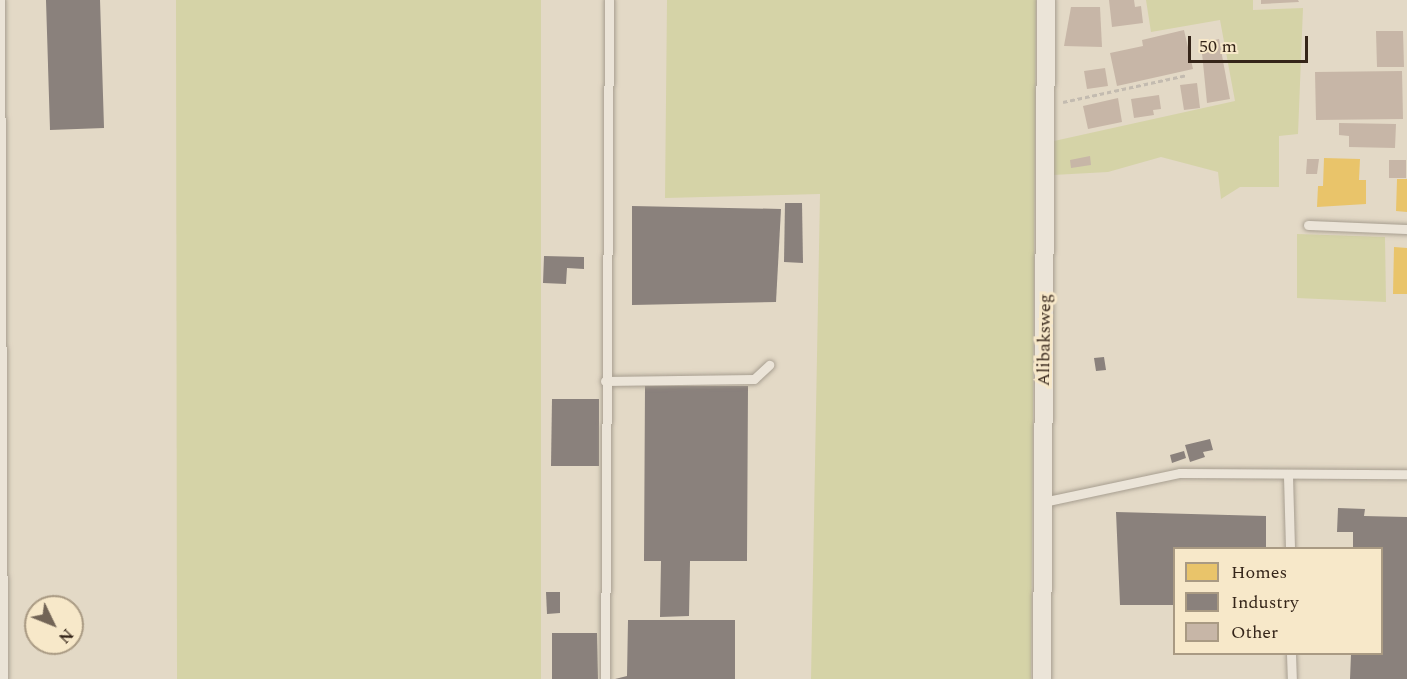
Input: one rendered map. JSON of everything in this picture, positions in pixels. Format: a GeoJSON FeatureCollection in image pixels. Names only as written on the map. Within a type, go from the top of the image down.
{"type":"FeatureCollection","features":[{"type":"Feature","properties":{"kind":"street","name":"Alibaksweg"},"geometry":{"type":"LineString","coordinates":[[1042,679],[1046,0]]}},
{"type":"Feature","properties":{"kind":"lane"},"geometry":{"type":"LineString","coordinates":[[0,0],[3,679]]}},
{"type":"Feature","properties":{"kind":"lane"},"geometry":{"type":"LineString","coordinates":[[605,679],[609,0]]}},
{"type":"Feature","properties":{"kind":"lane"},"geometry":{"type":"LineString","coordinates":[[1308,225],[1407,229]]}},
{"type":"Feature","properties":{"kind":"lane"},"geometry":{"type":"LineString","coordinates":[[605,381],[754,379],[769,365]]}},
{"type":"Feature","properties":{"kind":"lane"},"geometry":{"type":"LineString","coordinates":[[1043,502],[1180,473],[1288,476],[1407,474]]}},
{"type":"Feature","properties":{"kind":"lane"},"geometry":{"type":"LineString","coordinates":[[1288,476],[1290,547]]}},
{"type":"Feature","properties":{"kind":"lane"},"geometry":{"type":"LineString","coordinates":[[1291,655],[1292,679]]}},
{"type":"Feature","properties":{"kind":"path"},"geometry":{"type":"LineString","coordinates":[[1046,105],[1187,75]]}},
{"type":"Feature","properties":{"kind":"shaded area"},"geometry":{"type":"Polygon","coordinates":[[[176,0],[541,0],[541,679],[177,679],[176,0]]]}},
{"type":"Feature","properties":{"kind":"shaded area"},"geometry":{"type":"Polygon","coordinates":[[[667,0],[1036,0],[1031,679],[811,679],[820,194],[665,198],[667,0]]]}},
{"type":"Feature","properties":{"kind":"shaded area"},"geometry":{"type":"Polygon","coordinates":[[[1146,0],[1253,0],[1253,10],[1303,8],[1298,134],[1279,136],[1279,187],[1240,187],[1221,199],[1218,172],[1161,157],[1108,172],[1053,175],[1054,141],[1235,101],[1220,20],[1151,32],[1146,0]]]}},
{"type":"Feature","properties":{"kind":"shaded area"},"geometry":{"type":"Polygon","coordinates":[[[1297,234],[1385,237],[1386,302],[1297,298],[1297,234]]]}},
{"type":"Feature","properties":{"kind":"building: Homes"},"geometry":{"type":"Polygon","coordinates":[[[1324,158],[1360,159],[1359,180],[1366,180],[1366,204],[1317,207],[1318,186],[1323,186],[1324,158]]]}},
{"type":"Feature","properties":{"kind":"building: Homes"},"geometry":{"type":"Polygon","coordinates":[[[1397,179],[1407,179],[1407,212],[1396,211],[1397,179]]]}},
{"type":"Feature","properties":{"kind":"building: Homes"},"geometry":{"type":"Polygon","coordinates":[[[1394,247],[1407,248],[1407,294],[1393,294],[1394,247]]]}},
{"type":"Feature","properties":{"kind":"building: Industry"},"geometry":{"type":"Polygon","coordinates":[[[46,0],[100,0],[104,128],[50,130],[46,0]]]}},
{"type":"Feature","properties":{"kind":"building: Industry"},"geometry":{"type":"Polygon","coordinates":[[[785,203],[802,203],[803,263],[784,262],[785,203]]]}},
{"type":"Feature","properties":{"kind":"building: Industry"},"geometry":{"type":"Polygon","coordinates":[[[632,206],[781,209],[776,302],[632,305],[632,206]]]}},
{"type":"Feature","properties":{"kind":"building: Industry"},"geometry":{"type":"Polygon","coordinates":[[[544,256],[584,257],[584,269],[567,268],[566,284],[543,283],[544,256]]]}},
{"type":"Feature","properties":{"kind":"building: Industry"},"geometry":{"type":"Polygon","coordinates":[[[1104,357],[1106,370],[1096,371],[1094,358],[1104,357]]]}},
{"type":"Feature","properties":{"kind":"building: Industry"},"geometry":{"type":"Polygon","coordinates":[[[645,386],[748,386],[747,561],[690,561],[689,616],[660,617],[661,561],[644,561],[645,386]]]}},
{"type":"Feature","properties":{"kind":"building: Industry"},"geometry":{"type":"Polygon","coordinates":[[[552,399],[599,399],[599,466],[551,466],[552,399]]]}},
{"type":"Feature","properties":{"kind":"building: Industry"},"geometry":{"type":"Polygon","coordinates":[[[1210,439],[1213,450],[1203,452],[1205,457],[1190,462],[1185,445],[1210,439]]]}},
{"type":"Feature","properties":{"kind":"building: Industry"},"geometry":{"type":"Polygon","coordinates":[[[1184,451],[1186,458],[1172,463],[1170,455],[1184,451]]]}},
{"type":"Feature","properties":{"kind":"building: Industry"},"geometry":{"type":"Polygon","coordinates":[[[1338,508],[1365,509],[1364,516],[1407,517],[1407,679],[1350,679],[1351,655],[1383,655],[1383,547],[1353,547],[1353,532],[1337,532],[1338,508]]]}},
{"type":"Feature","properties":{"kind":"building: Industry"},"geometry":{"type":"Polygon","coordinates":[[[1116,512],[1266,516],[1266,547],[1173,547],[1173,605],[1120,605],[1116,512]]]}},
{"type":"Feature","properties":{"kind":"building: Industry"},"geometry":{"type":"Polygon","coordinates":[[[546,592],[560,592],[560,613],[547,614],[546,592]]]}},
{"type":"Feature","properties":{"kind":"building: Industry"},"geometry":{"type":"Polygon","coordinates":[[[628,620],[735,620],[735,679],[615,679],[627,676],[628,620]]]}},
{"type":"Feature","properties":{"kind":"building: Industry"},"geometry":{"type":"Polygon","coordinates":[[[552,633],[597,633],[598,679],[552,679],[552,633]]]}},
{"type":"Feature","properties":{"kind":"building: Other"},"geometry":{"type":"Polygon","coordinates":[[[1109,0],[1134,0],[1135,7],[1141,6],[1143,23],[1112,27],[1109,0]]]}},
{"type":"Feature","properties":{"kind":"building: Other"},"geometry":{"type":"Polygon","coordinates":[[[1261,0],[1298,0],[1299,2],[1261,4],[1261,0]]]}},
{"type":"Feature","properties":{"kind":"building: Other"},"geometry":{"type":"Polygon","coordinates":[[[1071,7],[1100,7],[1102,47],[1064,46],[1071,7]]]}},
{"type":"Feature","properties":{"kind":"building: Other"},"geometry":{"type":"Polygon","coordinates":[[[1184,30],[1193,69],[1117,86],[1110,53],[1143,46],[1142,40],[1184,30]]]}},
{"type":"Feature","properties":{"kind":"building: Other"},"geometry":{"type":"Polygon","coordinates":[[[1376,31],[1403,31],[1404,67],[1377,67],[1376,31]]]}},
{"type":"Feature","properties":{"kind":"building: Other"},"geometry":{"type":"Polygon","coordinates":[[[1219,39],[1230,99],[1207,103],[1201,43],[1219,39]]]}},
{"type":"Feature","properties":{"kind":"building: Other"},"geometry":{"type":"Polygon","coordinates":[[[1105,68],[1108,86],[1087,89],[1084,71],[1105,68]]]}},
{"type":"Feature","properties":{"kind":"building: Other"},"geometry":{"type":"Polygon","coordinates":[[[1402,71],[1403,119],[1316,120],[1315,72],[1402,71]]]}},
{"type":"Feature","properties":{"kind":"building: Other"},"geometry":{"type":"Polygon","coordinates":[[[1197,83],[1200,108],[1184,110],[1180,85],[1197,83]]]}},
{"type":"Feature","properties":{"kind":"building: Other"},"geometry":{"type":"Polygon","coordinates":[[[1159,95],[1161,109],[1153,110],[1154,115],[1134,118],[1131,99],[1159,95]]]}},
{"type":"Feature","properties":{"kind":"building: Other"},"geometry":{"type":"Polygon","coordinates":[[[1118,98],[1122,122],[1088,129],[1083,106],[1118,98]]]}},
{"type":"Feature","properties":{"kind":"building: Other"},"geometry":{"type":"Polygon","coordinates":[[[1339,123],[1396,124],[1395,148],[1349,147],[1349,136],[1339,135],[1339,123]]]}},
{"type":"Feature","properties":{"kind":"building: Other"},"geometry":{"type":"Polygon","coordinates":[[[1090,156],[1091,165],[1071,168],[1070,160],[1090,156]]]}},
{"type":"Feature","properties":{"kind":"building: Other"},"geometry":{"type":"Polygon","coordinates":[[[1307,159],[1319,159],[1317,174],[1306,174],[1307,159]]]}},
{"type":"Feature","properties":{"kind":"building: Other"},"geometry":{"type":"Polygon","coordinates":[[[1389,160],[1406,160],[1406,178],[1389,178],[1389,160]]]}}]}
